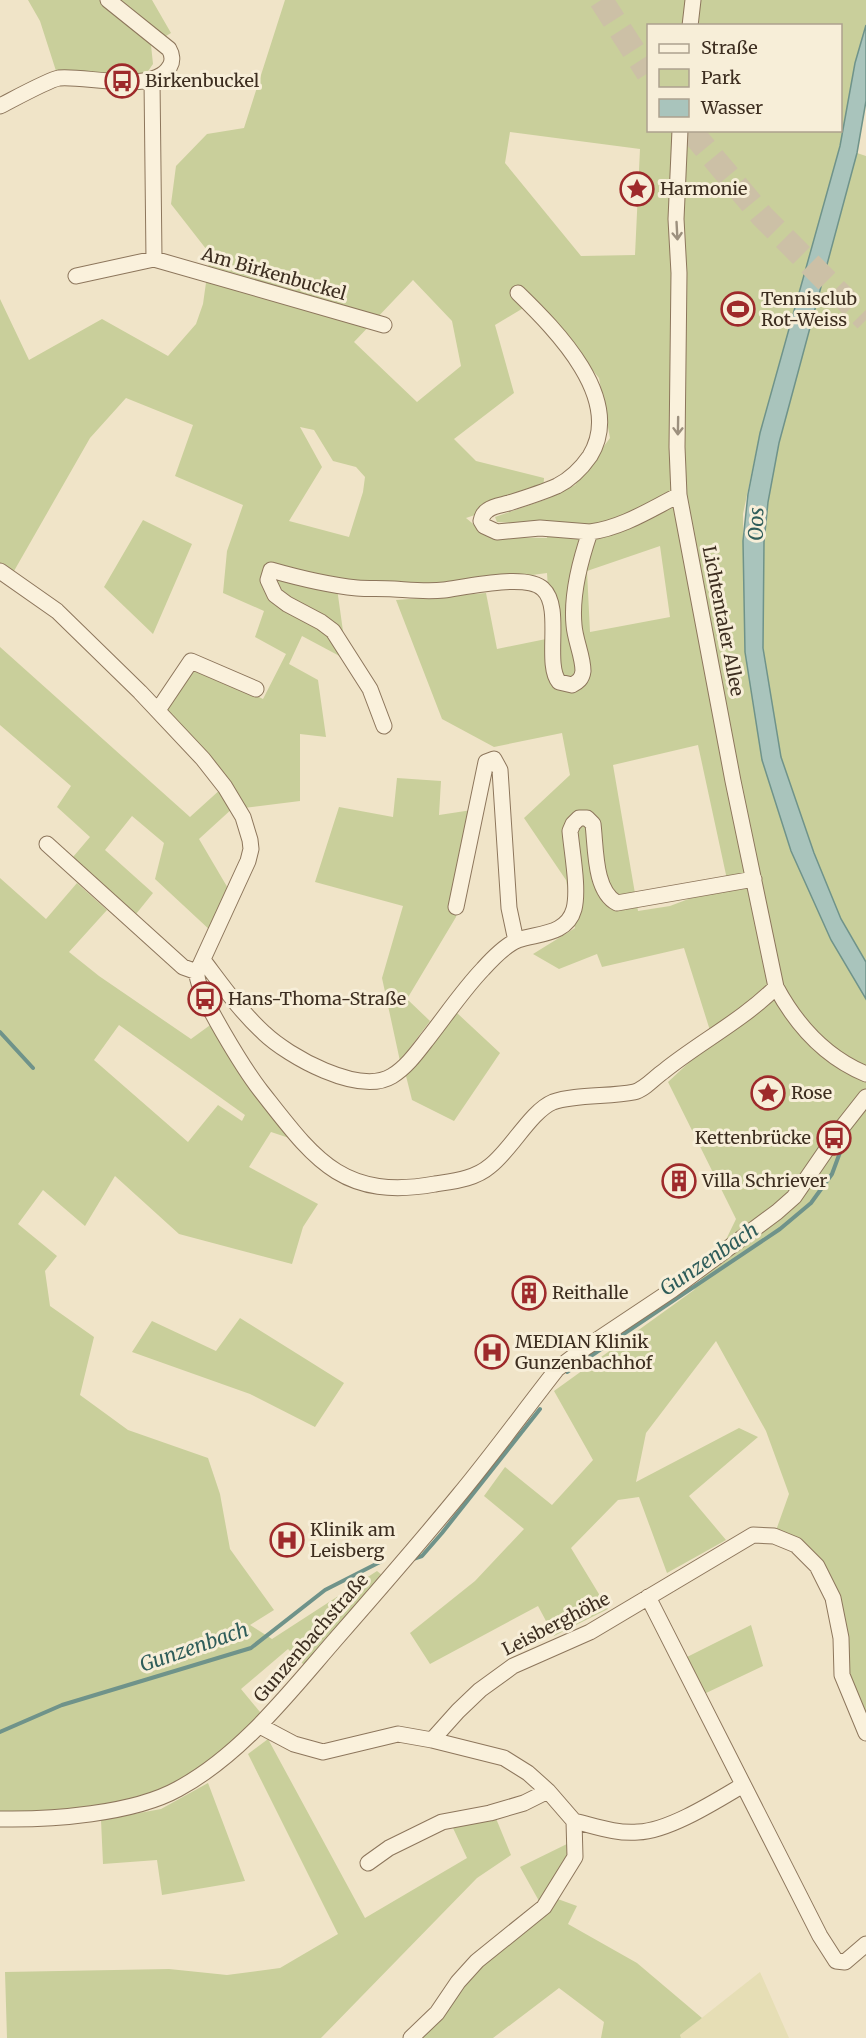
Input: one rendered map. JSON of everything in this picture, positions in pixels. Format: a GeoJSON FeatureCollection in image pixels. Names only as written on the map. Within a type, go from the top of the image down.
{"type":"FeatureCollection","features":[{"type":"Feature","properties":{"kind":"street"},"geometry":{"type":"LineString","coordinates":[[0,106],[57,78],[122,81],[152,80],[163,75],[171,64],[172,53],[164,44],[108,0]]}},
{"type":"Feature","properties":{"kind":"street"},"geometry":{"type":"LineString","coordinates":[[690,24],[693,0]]}},
{"type":"Feature","properties":{"kind":"street"},"geometry":{"type":"LineString","coordinates":[[152,80],[154,260]]}},
{"type":"Feature","properties":{"kind":"street","name":"Lichtentaler Allee"},"geometry":{"type":"LineString","coordinates":[[680,132],[676,219],[679,273],[677,447],[679,495],[754,879],[776,987],[794,1016],[816,1042],[850,1067],[866,1074]]}},
{"type":"Feature","properties":{"kind":"street","name":"Am Birkenbuckel"},"geometry":{"type":"LineString","coordinates":[[76,276],[154,260],[384,325]]}},
{"type":"Feature","properties":{"kind":"street"},"geometry":{"type":"LineString","coordinates":[[518,293],[540,314],[580,365],[593,389],[599,407],[600,425],[594,449],[570,479],[543,492],[489,509],[481,517],[484,526],[497,532],[540,528],[590,532],[603,530],[679,495]]}},
{"type":"Feature","properties":{"kind":"street"},"geometry":{"type":"LineString","coordinates":[[384,726],[370,689],[333,631],[275,595],[268,580],[271,570],[357,588],[435,591],[502,582],[537,584],[545,590],[549,598],[554,639],[554,675],[559,682],[572,685],[579,681],[583,673],[574,625],[574,603],[581,561],[590,532]]}},
{"type":"Feature","properties":{"kind":"street"},"geometry":{"type":"LineString","coordinates":[[0,571],[57,610],[158,710],[225,787],[243,817],[249,831],[251,849],[248,861],[200,966],[198,985],[251,1078],[306,1147],[342,1176],[377,1188],[423,1186],[468,1178],[489,1168],[540,1110],[554,1102],[637,1092],[687,1052],[764,1000],[776,987]]}},
{"type":"Feature","properties":{"kind":"street"},"geometry":{"type":"LineString","coordinates":[[158,710],[191,661],[256,689]]}},
{"type":"Feature","properties":{"kind":"street"},"geometry":{"type":"LineString","coordinates":[[456,907],[486,762],[494,759],[500,770],[508,908],[516,941]]}},
{"type":"Feature","properties":{"kind":"street"},"geometry":{"type":"LineString","coordinates":[[200,966],[266,1036],[324,1070],[365,1082],[379,1081],[391,1077],[403,1067],[471,983],[497,956],[516,941],[548,934],[565,924],[571,916],[575,896],[570,831],[575,820],[582,817],[587,818],[593,824],[602,888],[611,900],[617,903],[754,879]]}},
{"type":"Feature","properties":{"kind":"street"},"geometry":{"type":"LineString","coordinates":[[47,844],[183,967],[200,966]]}},
{"type":"Feature","properties":{"kind":"street","name":"Gunzenbachstraße"},"geometry":{"type":"LineString","coordinates":[[0,1819],[91,1814],[147,1802],[177,1790],[203,1773],[260,1726],[432,1527],[557,1369],[672,1290],[777,1212],[794,1197],[840,1130],[866,1097]]}},
{"type":"Feature","properties":{"kind":"street","name":"Leisberghöhe"},"geometry":{"type":"LineString","coordinates":[[432,1740],[480,1690],[513,1666],[590,1632],[753,1535],[774,1536],[796,1545],[817,1566],[833,1598],[841,1638],[842,1675],[866,1732]]}},
{"type":"Feature","properties":{"kind":"street"},"geometry":{"type":"LineString","coordinates":[[648,1597],[835,1965],[845,1962],[866,1944]]}},
{"type":"Feature","properties":{"kind":"street"},"geometry":{"type":"LineString","coordinates":[[260,1726],[294,1744],[323,1752],[398,1734],[504,1758],[528,1773],[548,1791],[574,1821],[612,1831],[639,1832],[674,1822],[743,1785]]}},
{"type":"Feature","properties":{"kind":"street"},"geometry":{"type":"LineString","coordinates":[[368,1863],[389,1848],[442,1822],[490,1813],[524,1803],[548,1791]]}},
{"type":"Feature","properties":{"kind":"street"},"geometry":{"type":"LineString","coordinates":[[411,2038],[437,2013],[477,1961],[544,1907],[575,1857],[574,1821]]}},
{"type":"Feature","properties":{"kind":"shaded area"},"geometry":{"type":"Polygon","coordinates":[[[760,1972],[789,2038],[681,2038],[680,2035],[760,1972]]]}},
{"type":"Feature","properties":{"kind":"green space"},"geometry":{"type":"Polygon","coordinates":[[[28,0],[152,0],[171,33],[151,45],[153,64],[144,77],[57,74],[40,21],[28,0]]]}},
{"type":"Feature","properties":{"kind":"green space"},"geometry":{"type":"Polygon","coordinates":[[[285,0],[866,0],[866,25],[855,63],[840,146],[760,433],[743,514],[745,652],[762,760],[831,940],[866,999],[866,1733],[842,1675],[841,1638],[817,1566],[774,1536],[789,1494],[766,1431],[716,1341],[646,1433],[636,1482],[739,1428],[758,1437],[689,1496],[726,1540],[667,1573],[639,1497],[618,1500],[571,1548],[608,1609],[554,1636],[538,1606],[430,1664],[410,1633],[475,1581],[524,1529],[484,1496],[505,1467],[552,1505],[593,1460],[554,1391],[694,1290],[720,1252],[736,1219],[668,1082],[713,1040],[684,948],[602,967],[597,954],[559,969],[533,954],[575,928],[566,880],[524,818],[570,775],[562,733],[494,747],[442,719],[396,600],[486,593],[497,649],[551,638],[547,573],[435,588],[336,581],[347,660],[302,636],[289,664],[318,680],[326,737],[300,734],[300,801],[244,808],[162,709],[192,663],[263,699],[286,654],[255,637],[264,611],[223,593],[227,551],[243,505],[175,476],[193,425],[126,398],[90,438],[10,578],[0,571],[0,299],[29,360],[102,319],[168,356],[196,324],[203,304],[210,254],[171,204],[176,166],[207,134],[244,128],[285,0]],[[510,132],[505,163],[581,256],[635,255],[640,149],[510,132]],[[413,280],[354,342],[417,402],[461,366],[452,321],[413,280]],[[535,301],[495,325],[514,393],[454,439],[476,461],[544,478],[543,492],[466,518],[489,537],[547,538],[546,525],[497,522],[495,517],[547,499],[575,485],[610,438],[599,378],[535,301]],[[300,427],[322,467],[289,521],[349,537],[363,492],[365,477],[356,467],[333,461],[314,430],[300,427]],[[660,546],[587,571],[590,632],[670,617],[660,546]],[[698,745],[613,765],[638,911],[670,906],[728,884],[698,745]]]}},
{"type":"Feature","properties":{"kind":"green space"},"geometry":{"type":"Polygon","coordinates":[[[857,153],[866,156],[866,962],[841,919],[814,853],[781,757],[763,648],[764,542],[768,502],[779,443],[857,153]]]}},
{"type":"Feature","properties":{"kind":"green space"},"geometry":{"type":"Polygon","coordinates":[[[143,520],[192,544],[153,634],[104,587],[143,520]]]}},
{"type":"Feature","properties":{"kind":"green space"},"geometry":{"type":"Polygon","coordinates":[[[0,647],[190,817],[222,788],[234,807],[199,839],[229,890],[212,932],[155,879],[164,843],[132,816],[105,850],[153,893],[136,914],[73,857],[90,837],[57,807],[71,786],[0,725],[0,647]]]}},
{"type":"Feature","properties":{"kind":"green space"},"geometry":{"type":"Polygon","coordinates":[[[397,778],[441,781],[439,815],[472,810],[456,917],[407,999],[430,1021],[400,1061],[382,978],[403,906],[315,882],[339,807],[393,817],[397,778]]]}},
{"type":"Feature","properties":{"kind":"green space"},"geometry":{"type":"Polygon","coordinates":[[[0,878],[46,919],[77,883],[107,910],[69,952],[99,976],[191,1039],[213,1023],[295,1140],[271,1132],[249,1167],[318,1204],[303,1227],[292,1264],[179,1234],[115,1176],[85,1226],[43,1190],[18,1224],[57,1256],[45,1271],[50,1306],[94,1337],[80,1395],[128,1430],[208,1458],[220,1494],[230,1549],[274,1610],[250,1625],[272,1639],[377,1571],[388,1580],[309,1670],[288,1649],[241,1689],[260,1712],[252,1733],[147,1801],[0,1819],[0,878]],[[119,1025],[94,1060],[188,1142],[218,1105],[242,1121],[245,1115],[119,1025]]]}},
{"type":"Feature","properties":{"kind":"green space"},"geometry":{"type":"Polygon","coordinates":[[[457,1013],[500,1053],[454,1121],[412,1100],[406,1076],[457,1013]]]}},
{"type":"Feature","properties":{"kind":"green space"},"geometry":{"type":"Polygon","coordinates":[[[240,1318],[344,1383],[315,1427],[250,1394],[132,1352],[152,1321],[216,1351],[240,1318]]]}},
{"type":"Feature","properties":{"kind":"green space"},"geometry":{"type":"Polygon","coordinates":[[[751,1625],[763,1666],[704,1694],[685,1658],[751,1625]]]}},
{"type":"Feature","properties":{"kind":"green space"},"geometry":{"type":"Polygon","coordinates":[[[268,1739],[365,1918],[467,1858],[453,1828],[495,1816],[511,1855],[477,1878],[321,2038],[7,2038],[5,1972],[169,1969],[227,1975],[280,1968],[338,1934],[248,1754],[268,1739]]]}},
{"type":"Feature","properties":{"kind":"green space"},"geometry":{"type":"Polygon","coordinates":[[[208,1783],[245,1881],[162,1895],[157,1860],[103,1864],[101,1820],[161,1809],[208,1783]]]}},
{"type":"Feature","properties":{"kind":"green space"},"geometry":{"type":"Polygon","coordinates":[[[569,1843],[570,1856],[539,1901],[520,1867],[569,1843]]]}},
{"type":"Feature","properties":{"kind":"green space"},"geometry":{"type":"Polygon","coordinates":[[[555,1898],[577,1906],[568,1924],[637,1963],[702,2018],[680,2035],[681,2038],[601,2038],[604,2022],[559,1988],[493,2038],[413,2038],[477,1961],[555,1898]]]}},
{"type":"Feature","properties":{"kind":"water","name":"Oos"},"geometry":{"type":"Polygon","coordinates":[[[866,25],[866,101],[857,153],[779,443],[768,502],[764,542],[763,648],[781,757],[814,853],[841,919],[866,962],[866,999],[831,940],[791,851],[762,760],[745,652],[743,541],[748,494],[760,433],[840,146],[855,63],[866,25]]]}},
{"type":"Feature","properties":{"kind":"waterway"},"geometry":{"type":"LineString","coordinates":[[0,1032],[33,1068]]}},
{"type":"Feature","properties":{"kind":"waterway","name":"Gunzenbach"},"geometry":{"type":"LineString","coordinates":[[567,1372],[780,1229],[811,1203],[832,1174],[842,1147]]}},
{"type":"Feature","properties":{"kind":"waterway","name":"Gunzenbach"},"geometry":{"type":"LineString","coordinates":[[413,1559],[422,1556],[442,1533],[540,1409]]}},
{"type":"Feature","properties":{"kind":"waterway","name":"Gunzenbach"},"geometry":{"type":"LineString","coordinates":[[0,1732],[62,1705],[251,1648],[325,1590],[382,1561]]}},
{"type":"Feature","properties":{"kind":"tunnel"},"geometry":{"type":"LineString","coordinates":[[601,0],[647,71]]}},
{"type":"Feature","properties":{"kind":"tunnel"},"geometry":{"type":"LineString","coordinates":[[692,132],[762,216],[866,320]]}},
{"type":"Feature","properties":{"kind":"place","name":"Birkenbuckel"},"geometry":{"type":"Point","coordinates":[122,81]}},
{"type":"Feature","properties":{"kind":"place","name":"Harmonie"},"geometry":{"type":"Point","coordinates":[637,189]}},
{"type":"Feature","properties":{"kind":"place","name":"Tennisclub Rot-Weiss"},"geometry":{"type":"Point","coordinates":[738,309]}},
{"type":"Feature","properties":{"kind":"place","name":"Hans-Thoma-Straße"},"geometry":{"type":"Point","coordinates":[205,999]}},
{"type":"Feature","properties":{"kind":"place","name":"Rose"},"geometry":{"type":"Point","coordinates":[768,1093]}},
{"type":"Feature","properties":{"kind":"place","name":"Kettenbrücke"},"geometry":{"type":"Point","coordinates":[834,1138]}},
{"type":"Feature","properties":{"kind":"place","name":"Villa Schriever"},"geometry":{"type":"Point","coordinates":[679,1181]}},
{"type":"Feature","properties":{"kind":"place","name":"Reithalle"},"geometry":{"type":"Point","coordinates":[529,1293]}},
{"type":"Feature","properties":{"kind":"place","name":"MEDIAN Klinik Gunzenbachhof"},"geometry":{"type":"Point","coordinates":[492,1352]}},
{"type":"Feature","properties":{"kind":"place","name":"Klinik am Leisberg"},"geometry":{"type":"Point","coordinates":[287,1540]}}]}
